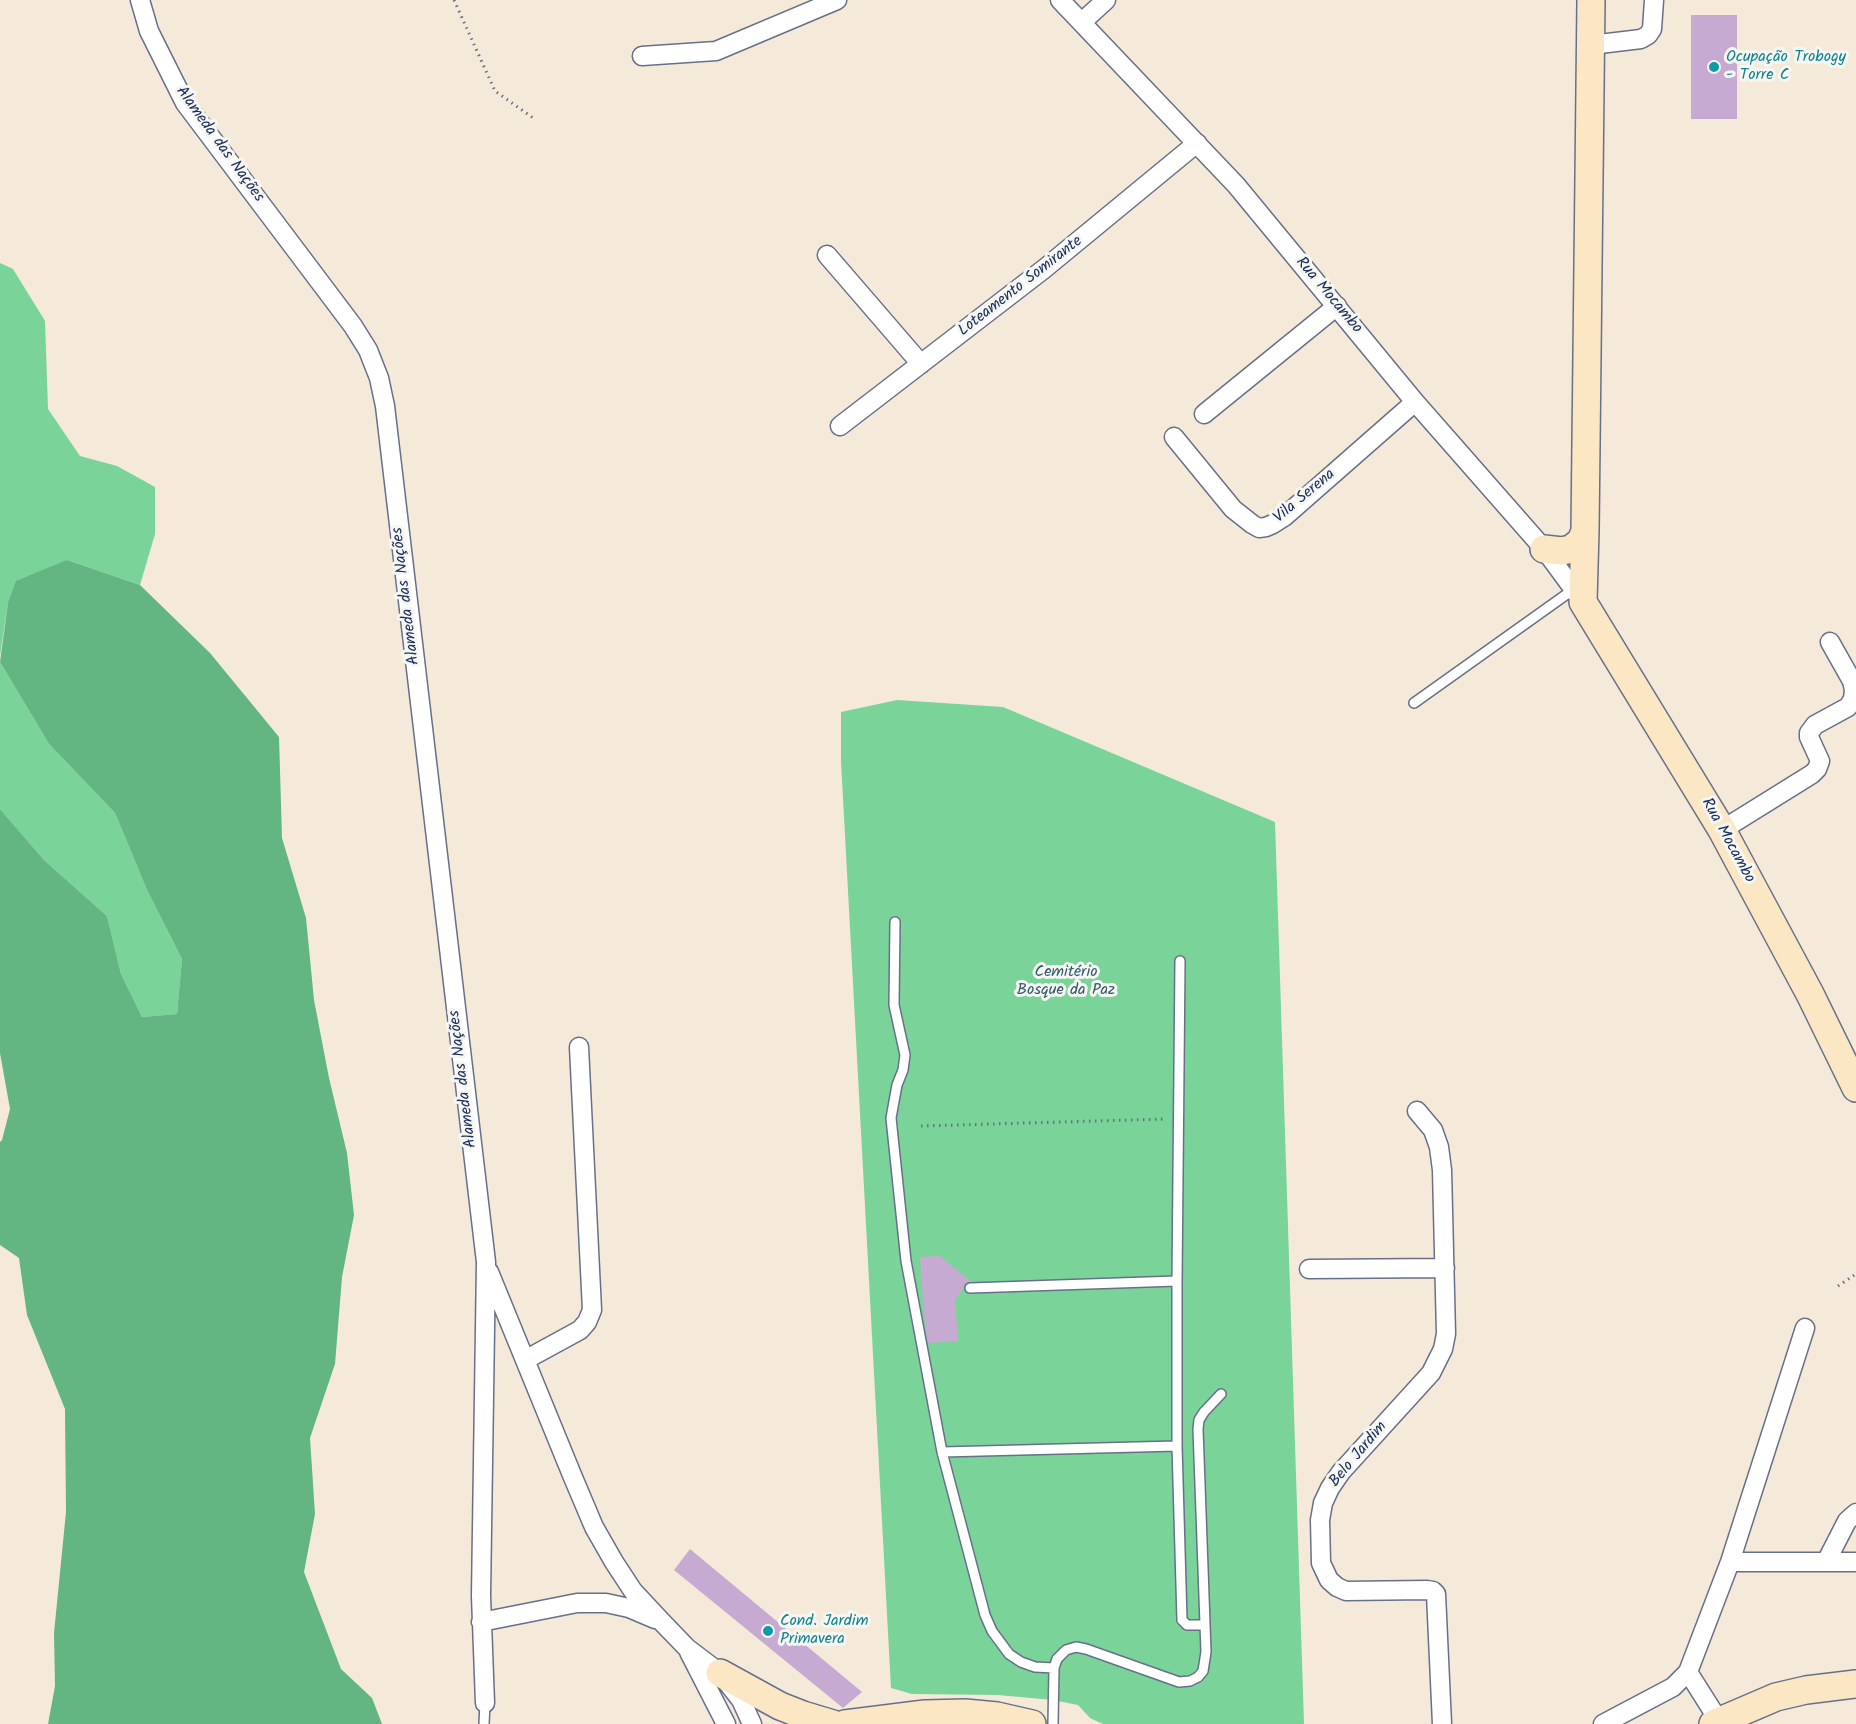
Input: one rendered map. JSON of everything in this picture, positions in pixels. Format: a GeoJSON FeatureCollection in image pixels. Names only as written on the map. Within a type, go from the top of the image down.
{"type":"FeatureCollection","features":[{"type":"Feature","properties":{"kind":"main road"},"geometry":{"type":"LineString","coordinates":[[1578,596],[1585,531],[1591,0]]}},
{"type":"Feature","properties":{"kind":"main road"},"geometry":{"type":"LineString","coordinates":[[1544,549],[1562,552],[1571,549],[1581,541],[1585,531]]}},
{"type":"Feature","properties":{"kind":"main road","name":"Rua Mocambo"},"geometry":{"type":"LineString","coordinates":[[1578,596],[1722,830],[1810,994],[1856,1088]]}},
{"type":"Feature","properties":{"kind":"main road"},"geometry":{"type":"LineString","coordinates":[[720,1673],[780,1706],[833,1724]]}},
{"type":"Feature","properties":{"kind":"main road"},"geometry":{"type":"LineString","coordinates":[[1716,1722],[1776,1697],[1806,1690],[1856,1684]]}},
{"type":"Feature","properties":{"kind":"main road"},"geometry":{"type":"LineString","coordinates":[[845,1724],[925,1714],[965,1713],[997,1716],[1032,1724]]}},
{"type":"Feature","properties":{"kind":"street","name":"Alameda das Nações"},"geometry":{"type":"LineString","coordinates":[[140,0],[148,31],[185,103],[353,326],[368,350],[379,378],[386,418],[486,1262],[481,1622],[485,1703]]}},
{"type":"Feature","properties":{"kind":"street"},"geometry":{"type":"LineString","coordinates":[[642,56],[716,51],[837,0]]}},
{"type":"Feature","properties":{"kind":"street","name":"Rua Mocambo"},"geometry":{"type":"LineString","coordinates":[[1060,0],[1236,185],[1416,402],[1544,549],[1578,596]]}},
{"type":"Feature","properties":{"kind":"street"},"geometry":{"type":"LineString","coordinates":[[1082,22],[1106,0]]}},
{"type":"Feature","properties":{"kind":"street"},"geometry":{"type":"LineString","coordinates":[[1591,45],[1641,39],[1648,35],[1652,29],[1654,0]]}},
{"type":"Feature","properties":{"kind":"street","name":"Loteamento Somirante"},"geometry":{"type":"LineString","coordinates":[[840,426],[1044,269],[1197,143]]}},
{"type":"Feature","properties":{"kind":"street"},"geometry":{"type":"LineString","coordinates":[[827,255],[921,364]]}},
{"type":"Feature","properties":{"kind":"street"},"geometry":{"type":"LineString","coordinates":[[1204,414],[1337,306]]}},
{"type":"Feature","properties":{"kind":"street","name":"Vila Serena"},"geometry":{"type":"LineString","coordinates":[[1174,437],[1233,508],[1252,524],[1259,528],[1266,527],[1284,517],[1416,402]]}},
{"type":"Feature","properties":{"kind":"street"},"geometry":{"type":"LineString","coordinates":[[1722,830],[1812,774],[1820,764],[1809,732],[1815,725],[1848,707],[1853,699],[1854,690],[1852,681],[1830,642]]}},
{"type":"Feature","properties":{"kind":"street"},"geometry":{"type":"LineString","coordinates":[[525,1360],[580,1330],[592,1310],[579,1047]]}},
{"type":"Feature","properties":{"kind":"street","name":"Belo Jardim"},"geometry":{"type":"LineString","coordinates":[[1417,1111],[1433,1130],[1439,1148],[1442,1170],[1446,1334],[1439,1360],[1420,1386],[1341,1472],[1330,1488],[1323,1503],[1320,1520],[1321,1563],[1329,1580],[1337,1587],[1347,1591],[1427,1590],[1436,1594],[1442,1724]]}},
{"type":"Feature","properties":{"kind":"street","name":"Alameda das Nações"},"geometry":{"type":"LineString","coordinates":[[486,1262],[594,1527],[614,1562],[633,1591],[660,1620],[687,1648],[720,1673],[741,1700],[752,1724]]}},
{"type":"Feature","properties":{"kind":"street"},"geometry":{"type":"LineString","coordinates":[[1309,1269],[1445,1268]]}},
{"type":"Feature","properties":{"kind":"street"},"geometry":{"type":"LineString","coordinates":[[1604,1724],[1673,1687],[1688,1672],[1730,1562],[1804,1328]]}},
{"type":"Feature","properties":{"kind":"street"},"geometry":{"type":"LineString","coordinates":[[1826,1562],[1847,1521],[1856,1513]]}},
{"type":"Feature","properties":{"kind":"street"},"geometry":{"type":"LineString","coordinates":[[1730,1562],[1856,1562]]}},
{"type":"Feature","properties":{"kind":"street","name":"Alameda das Nações"},"geometry":{"type":"LineString","coordinates":[[481,1622],[577,1604],[606,1603],[629,1608],[660,1620]]}},
{"type":"Feature","properties":{"kind":"street","name":"Alameda das Nações"},"geometry":{"type":"LineString","coordinates":[[687,1648],[726,1724]]}},
{"type":"Feature","properties":{"kind":"street"},"geometry":{"type":"LineString","coordinates":[[1688,1672],[1716,1722]]}},
{"type":"Feature","properties":{"kind":"lane"},"geometry":{"type":"LineString","coordinates":[[1414,702],[1578,596]]}},
{"type":"Feature","properties":{"kind":"lane"},"geometry":{"type":"LineString","coordinates":[[895,922],[894,1005],[905,1055],[891,1118],[906,1261],[942,1452],[985,1615],[992,1631],[1010,1654],[1021,1662],[1035,1667],[1054,1668]]}},
{"type":"Feature","properties":{"kind":"lane"},"geometry":{"type":"LineString","coordinates":[[1180,960],[1180,1119],[1176,1281],[1177,1446],[1182,1620],[1187,1625],[1205,1624]]}},
{"type":"Feature","properties":{"kind":"lane"},"geometry":{"type":"LineString","coordinates":[[970,1288],[1176,1281]]}},
{"type":"Feature","properties":{"kind":"lane"},"geometry":{"type":"LineString","coordinates":[[1053,1724],[1054,1668],[1057,1659],[1066,1650],[1076,1647],[1086,1648],[1179,1682],[1190,1681],[1203,1671],[1205,1624],[1197,1429],[1204,1412],[1221,1394]]}},
{"type":"Feature","properties":{"kind":"lane"},"geometry":{"type":"LineString","coordinates":[[942,1452],[1177,1446]]}},
{"type":"Feature","properties":{"kind":"lane"},"geometry":{"type":"LineString","coordinates":[[484,1724],[485,1703]]}},
{"type":"Feature","properties":{"kind":"path"},"geometry":{"type":"LineString","coordinates":[[454,0],[495,91],[536,120]]}},
{"type":"Feature","properties":{"kind":"path"},"geometry":{"type":"LineString","coordinates":[[921,1126],[1180,1119]]}},
{"type":"Feature","properties":{"kind":"path"},"geometry":{"type":"LineString","coordinates":[[1838,1286],[1856,1274]]}},
{"type":"Feature","properties":{"kind":"green space"},"geometry":{"type":"Polygon","coordinates":[[[0,263],[13,269],[45,321],[48,409],[80,456],[117,466],[155,487],[155,534],[140,585],[67,560],[8,603],[0,656],[0,263]]]}},
{"type":"Feature","properties":{"kind":"green space"},"geometry":{"type":"Polygon","coordinates":[[[67,560],[140,585],[210,653],[279,737],[282,838],[306,918],[314,1000],[347,1153],[354,1215],[342,1277],[335,1364],[310,1438],[315,1514],[304,1572],[341,1669],[372,1698],[382,1724],[48,1724],[55,1686],[54,1633],[66,1512],[65,1409],[27,1315],[19,1258],[0,1245],[0,1142],[10,1109],[0,1053],[0,809],[44,860],[107,916],[121,974],[142,1017],[177,1014],[182,959],[147,890],[115,813],[49,744],[0,662],[8,603],[16,581],[67,560]]]}},
{"type":"Feature","properties":{"kind":"green space"},"geometry":{"type":"Polygon","coordinates":[[[0,662],[49,744],[115,813],[147,890],[182,959],[177,1014],[142,1017],[121,974],[107,916],[44,860],[0,809],[0,662]]]}},
{"type":"Feature","properties":{"kind":"green space","name":"Cemitério Bosque da Paz"},"geometry":{"type":"Polygon","coordinates":[[[897,700],[1003,707],[1275,822],[1304,1724],[1103,1724],[1090,1718],[1078,1705],[1053,1700],[998,1695],[912,1694],[891,1688],[841,761],[841,712],[897,700]]]}},
{"type":"Feature","properties":{"kind":"building","name":"Ocupação Trobogy - Torre C"},"geometry":{"type":"Polygon","coordinates":[[[1691,15],[1737,15],[1737,119],[1691,119],[1691,15]]]}},
{"type":"Feature","properties":{"kind":"building"},"geometry":{"type":"Polygon","coordinates":[[[940,1256],[970,1281],[964,1284],[955,1299],[958,1341],[928,1343],[920,1257],[940,1256]]]}},
{"type":"Feature","properties":{"kind":"building","name":"Cond. Jardim Primavera"},"geometry":{"type":"Polygon","coordinates":[[[690,1549],[862,1692],[843,1708],[674,1570],[690,1549]]]}},
{"type":"Feature","properties":{"kind":"place","name":"Ocupação Trobogy - Torre C"},"geometry":{"type":"Point","coordinates":[1714,67]}},
{"type":"Feature","properties":{"kind":"place","name":"Cond. Jardim Primavera"},"geometry":{"type":"Point","coordinates":[768,1631]}}]}
